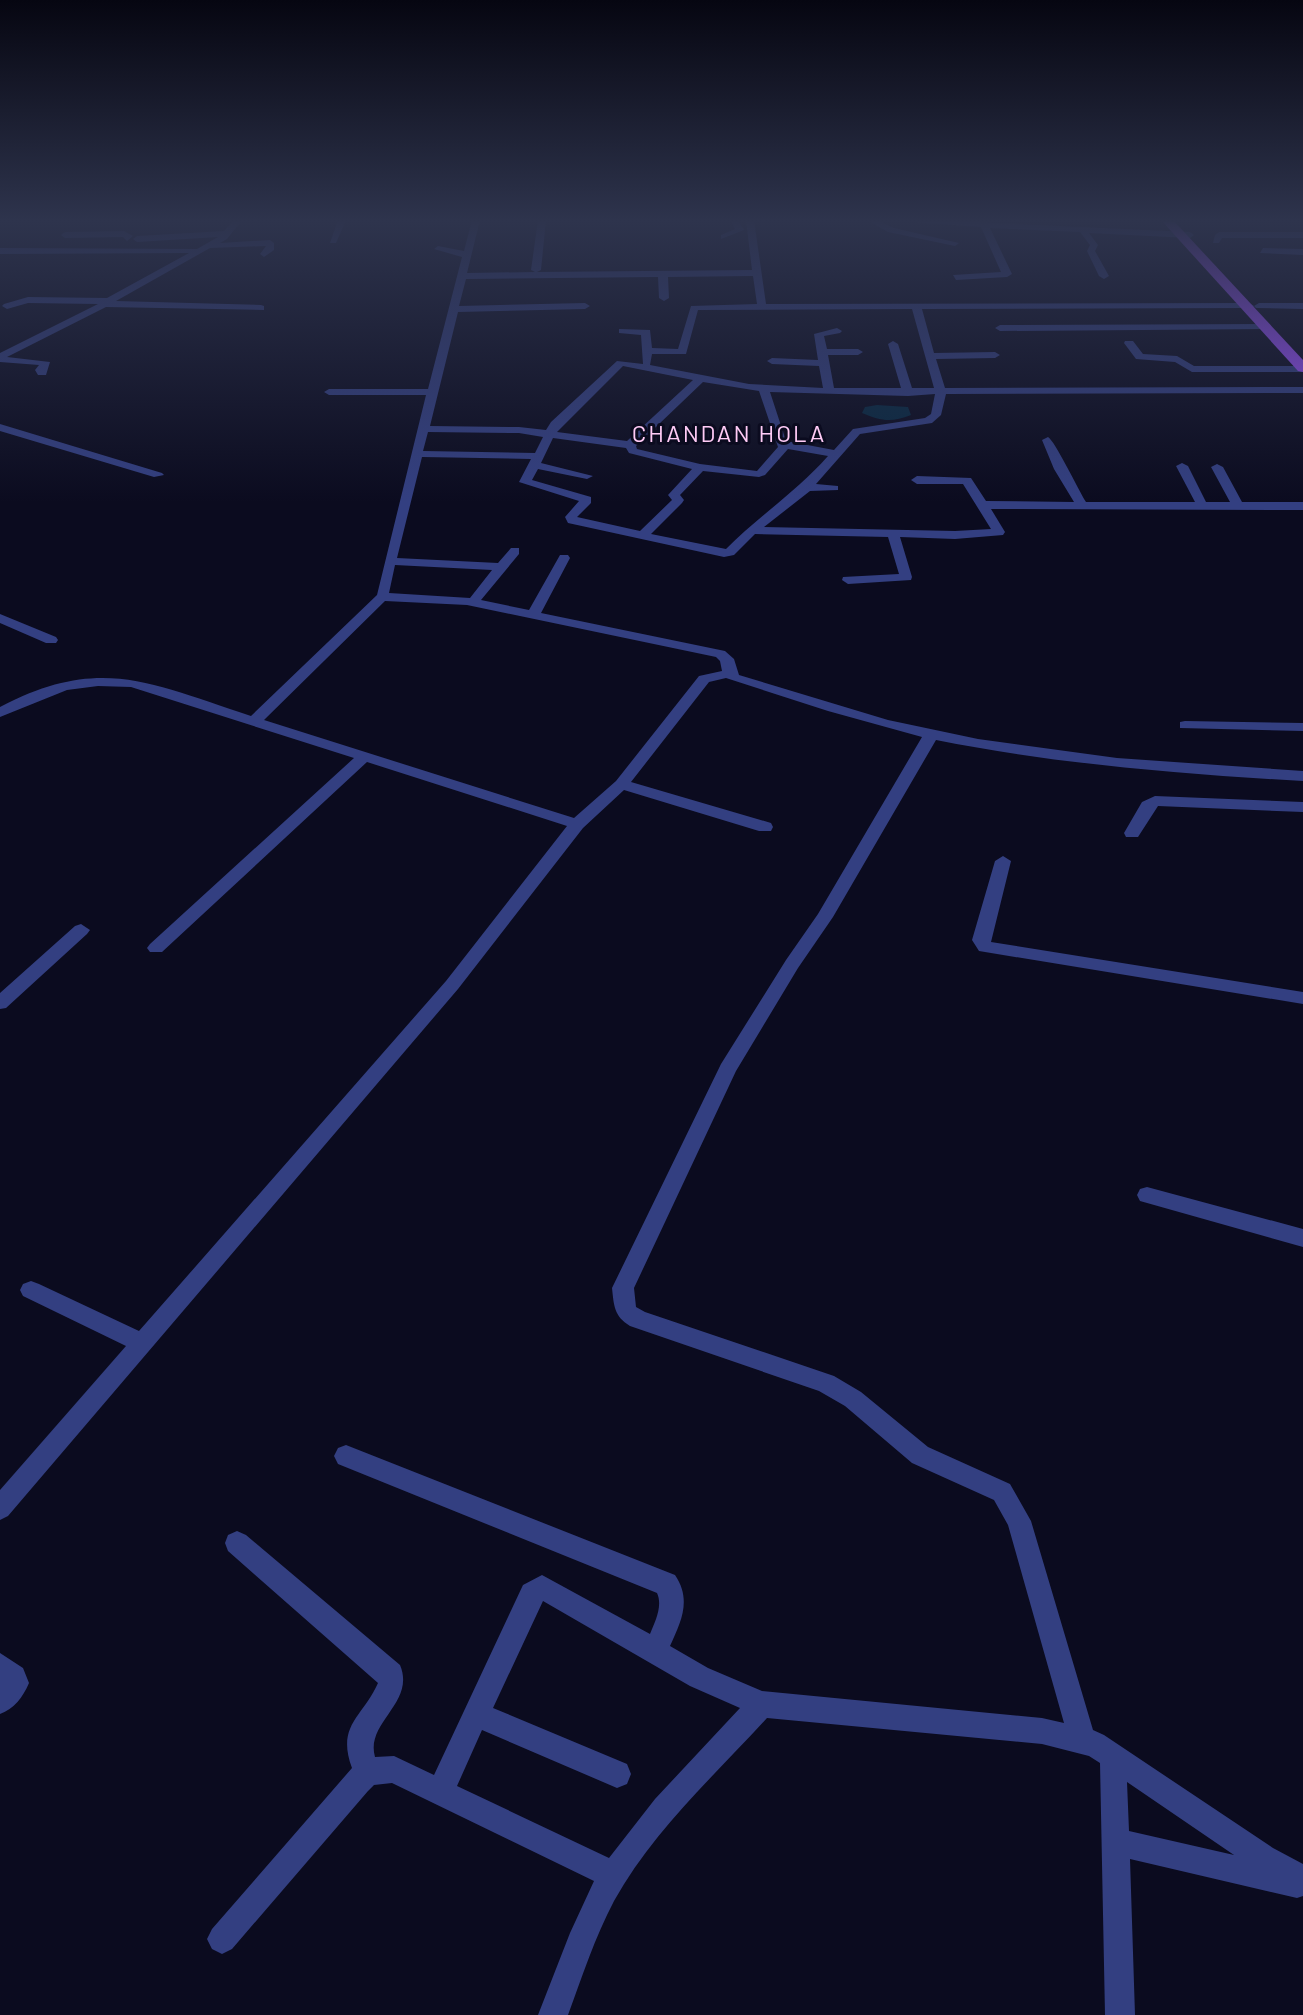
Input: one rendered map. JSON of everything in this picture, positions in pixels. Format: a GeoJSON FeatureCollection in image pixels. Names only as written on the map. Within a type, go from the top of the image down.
{"type":"FeatureCollection","features":[{"type":"Feature","properties":{"kind":"main road"},"geometry":{"type":"LineString","coordinates":[[1259,314],[1303,368]]}},
{"type":"Feature","properties":{"kind":"main road"},"geometry":{"type":"LineString","coordinates":[[1262,314],[1303,356]]}},
{"type":"Feature","properties":{"kind":"street"},"geometry":{"type":"LineString","coordinates":[[0,358],[83,314]]}},
{"type":"Feature","properties":{"kind":"street"},"geometry":{"type":"LineString","coordinates":[[253,722],[383,596],[452,314]]}},
{"type":"Feature","properties":{"kind":"street"},"geometry":{"type":"LineString","coordinates":[[647,351],[682,352],[693,314]]}},
{"type":"Feature","properties":{"kind":"street"},"geometry":{"type":"LineString","coordinates":[[918,314],[941,393],[936,415],[931,419],[857,431],[807,487],[727,553],[572,520],[587,500],[526,484],[557,422],[618,364],[647,366],[764,389],[829,392],[941,393],[1303,390]]}},
{"type":"Feature","properties":{"kind":"street"},"geometry":{"type":"LineString","coordinates":[[1000,328],[1267,327]]}},
{"type":"Feature","properties":{"kind":"street"},"geometry":{"type":"LineString","coordinates":[[622,331],[646,332],[647,366]]}},
{"type":"Feature","properties":{"kind":"street"},"geometry":{"type":"LineString","coordinates":[[829,392],[819,334],[837,331]]}},
{"type":"Feature","properties":{"kind":"street"},"geometry":{"type":"LineString","coordinates":[[1129,343],[1140,357],[1177,359],[1192,369],[1303,368]]}},
{"type":"Feature","properties":{"kind":"street"},"geometry":{"type":"LineString","coordinates":[[893,344],[908,393]]}},
{"type":"Feature","properties":{"kind":"street"},"geometry":{"type":"LineString","coordinates":[[0,347],[22,346]]}},
{"type":"Feature","properties":{"kind":"street"},"geometry":{"type":"LineString","coordinates":[[772,361],[858,352]]}},
{"type":"Feature","properties":{"kind":"street"},"geometry":{"type":"LineString","coordinates":[[930,356],[995,355]]}},
{"type":"Feature","properties":{"kind":"street"},"geometry":{"type":"LineString","coordinates":[[0,358],[12,363],[41,362],[46,364],[40,370],[42,373]]}},
{"type":"Feature","properties":{"kind":"street"},"geometry":{"type":"LineString","coordinates":[[630,445],[702,377]]}},
{"type":"Feature","properties":{"kind":"street"},"geometry":{"type":"LineString","coordinates":[[351,386],[434,390]]}},
{"type":"Feature","properties":{"kind":"street"},"geometry":{"type":"LineString","coordinates":[[764,389],[779,442],[835,455]]}},
{"type":"Feature","properties":{"kind":"street"},"geometry":{"type":"LineString","coordinates":[[329,392],[434,390]]}},
{"type":"Feature","properties":{"kind":"street"},"geometry":{"type":"LineString","coordinates":[[0,427],[158,475]]}},
{"type":"Feature","properties":{"kind":"street"},"geometry":{"type":"LineString","coordinates":[[425,429],[551,433],[630,445]]}},
{"type":"Feature","properties":{"kind":"street"},"geometry":{"type":"LineString","coordinates":[[1048,440],[1060,469],[1082,505]]}},
{"type":"Feature","properties":{"kind":"street"},"geometry":{"type":"LineString","coordinates":[[630,445],[633,451],[748,475],[761,473],[785,445]]}},
{"type":"Feature","properties":{"kind":"street"},"geometry":{"type":"LineString","coordinates":[[418,454],[537,460],[587,476]]}},
{"type":"Feature","properties":{"kind":"street"},"geometry":{"type":"LineString","coordinates":[[1182,466],[1202,505]]}},
{"type":"Feature","properties":{"kind":"street"},"geometry":{"type":"LineString","coordinates":[[642,536],[678,500],[674,495],[700,467]]}},
{"type":"Feature","properties":{"kind":"street"},"geometry":{"type":"LineString","coordinates":[[1217,467],[1237,505]]}},
{"type":"Feature","properties":{"kind":"street"},"geometry":{"type":"LineString","coordinates":[[752,530],[998,533],[967,480],[917,480]]}},
{"type":"Feature","properties":{"kind":"street"},"geometry":{"type":"LineString","coordinates":[[807,487],[834,488]]}},
{"type":"Feature","properties":{"kind":"street"},"geometry":{"type":"LineString","coordinates":[[984,505],[1303,506]]}},
{"type":"Feature","properties":{"kind":"street"},"geometry":{"type":"LineString","coordinates":[[848,580],[906,577],[893,534]]}},
{"type":"Feature","properties":{"kind":"street"},"geometry":{"type":"LineString","coordinates":[[473,602],[515,551]]}},
{"type":"Feature","properties":{"kind":"street"},"geometry":{"type":"LineString","coordinates":[[533,615],[564,558]]}},
{"type":"Feature","properties":{"kind":"street"},"geometry":{"type":"LineString","coordinates":[[390,561],[499,567]]}},
{"type":"Feature","properties":{"kind":"street"},"geometry":{"type":"LineString","coordinates":[[383,596],[473,602],[720,654],[727,659],[729,673],[734,678],[931,735],[1003,748],[1173,767],[1303,776]]}},
{"type":"Feature","properties":{"kind":"street"},"geometry":{"type":"LineString","coordinates":[[0,618],[51,640]]}},
{"type":"Feature","properties":{"kind":"street"},"geometry":{"type":"LineString","coordinates":[[0,1508],[452,985],[577,824],[621,784],[704,679],[729,673]]}},
{"type":"Feature","properties":{"kind":"street"},"geometry":{"type":"LineString","coordinates":[[0,713],[42,691],[70,683],[117,680],[133,683],[577,824]]}},
{"type":"Feature","properties":{"kind":"street"},"geometry":{"type":"LineString","coordinates":[[1185,725],[1303,727]]}},
{"type":"Feature","properties":{"kind":"street"},"geometry":{"type":"LineString","coordinates":[[931,735],[825,917],[792,964],[733,1061],[623,1288],[622,1298],[626,1312],[638,1319],[826,1383],[853,1399],[920,1455],[1002,1492],[1019,1521],[1082,1739]]}},
{"type":"Feature","properties":{"kind":"street"},"geometry":{"type":"LineString","coordinates":[[156,948],[364,757]]}},
{"type":"Feature","properties":{"kind":"street"},"geometry":{"type":"LineString","coordinates":[[621,784],[765,827]]}},
{"type":"Feature","properties":{"kind":"street"},"geometry":{"type":"LineString","coordinates":[[1132,833],[1148,805],[1161,800],[1303,807]]}},
{"type":"Feature","properties":{"kind":"street"},"geometry":{"type":"LineString","coordinates":[[1003,861],[985,917],[981,940],[985,947],[1303,998]]}},
{"type":"Feature","properties":{"kind":"street"},"geometry":{"type":"LineString","coordinates":[[0,1003],[81,930]]}},
{"type":"Feature","properties":{"kind":"street"},"geometry":{"type":"LineString","coordinates":[[1147,1195],[1303,1238]]}},
{"type":"Feature","properties":{"kind":"street"},"geometry":{"type":"LineString","coordinates":[[31,1290],[143,1343]]}},
{"type":"Feature","properties":{"kind":"street"},"geometry":{"type":"LineString","coordinates":[[346,1456],[671,1587],[674,1600],[655,1653]]}},
{"type":"Feature","properties":{"kind":"street"},"geometry":{"type":"LineString","coordinates":[[237,1543],[391,1674],[389,1688],[360,1737],[360,1750],[367,1773]]}},
{"type":"Feature","properties":{"kind":"street"},"geometry":{"type":"LineString","coordinates":[[441,1790],[537,1588],[547,1588],[699,1677],[762,1704],[1042,1731],[1082,1739],[1113,1756],[1263,1858],[1303,1880]]}},
{"type":"Feature","properties":{"kind":"street"},"geometry":{"type":"LineString","coordinates":[[0,1666],[14,1677],[16,1683],[0,1701]]}},
{"type":"Feature","properties":{"kind":"street"},"geometry":{"type":"LineString","coordinates":[[553,2015],[578,1950],[613,1875],[644,1835],[762,1704]]}},
{"type":"Feature","properties":{"kind":"street"},"geometry":{"type":"LineString","coordinates":[[475,1714],[617,1774]]}},
{"type":"Feature","properties":{"kind":"street"},"geometry":{"type":"LineString","coordinates":[[1113,1756],[1120,2015]]}},
{"type":"Feature","properties":{"kind":"street"},"geometry":{"type":"LineString","coordinates":[[222,1939],[367,1773],[383,1769],[394,1770],[441,1790],[613,1875]]}},
{"type":"Feature","properties":{"kind":"street"},"geometry":{"type":"LineString","coordinates":[[1117,1842],[1303,1886]]}},
{"type":"Feature","properties":{"kind":"water"},"geometry":{"type":"Polygon","coordinates":[[[865,407],[908,407],[911,415],[886,420],[862,413],[865,407]]]}},
{"type":"Feature","properties":{"kind":"district","name":"CHANDAN HOLA"},"geometry":{"type":"Point","coordinates":[729,432]}}]}
